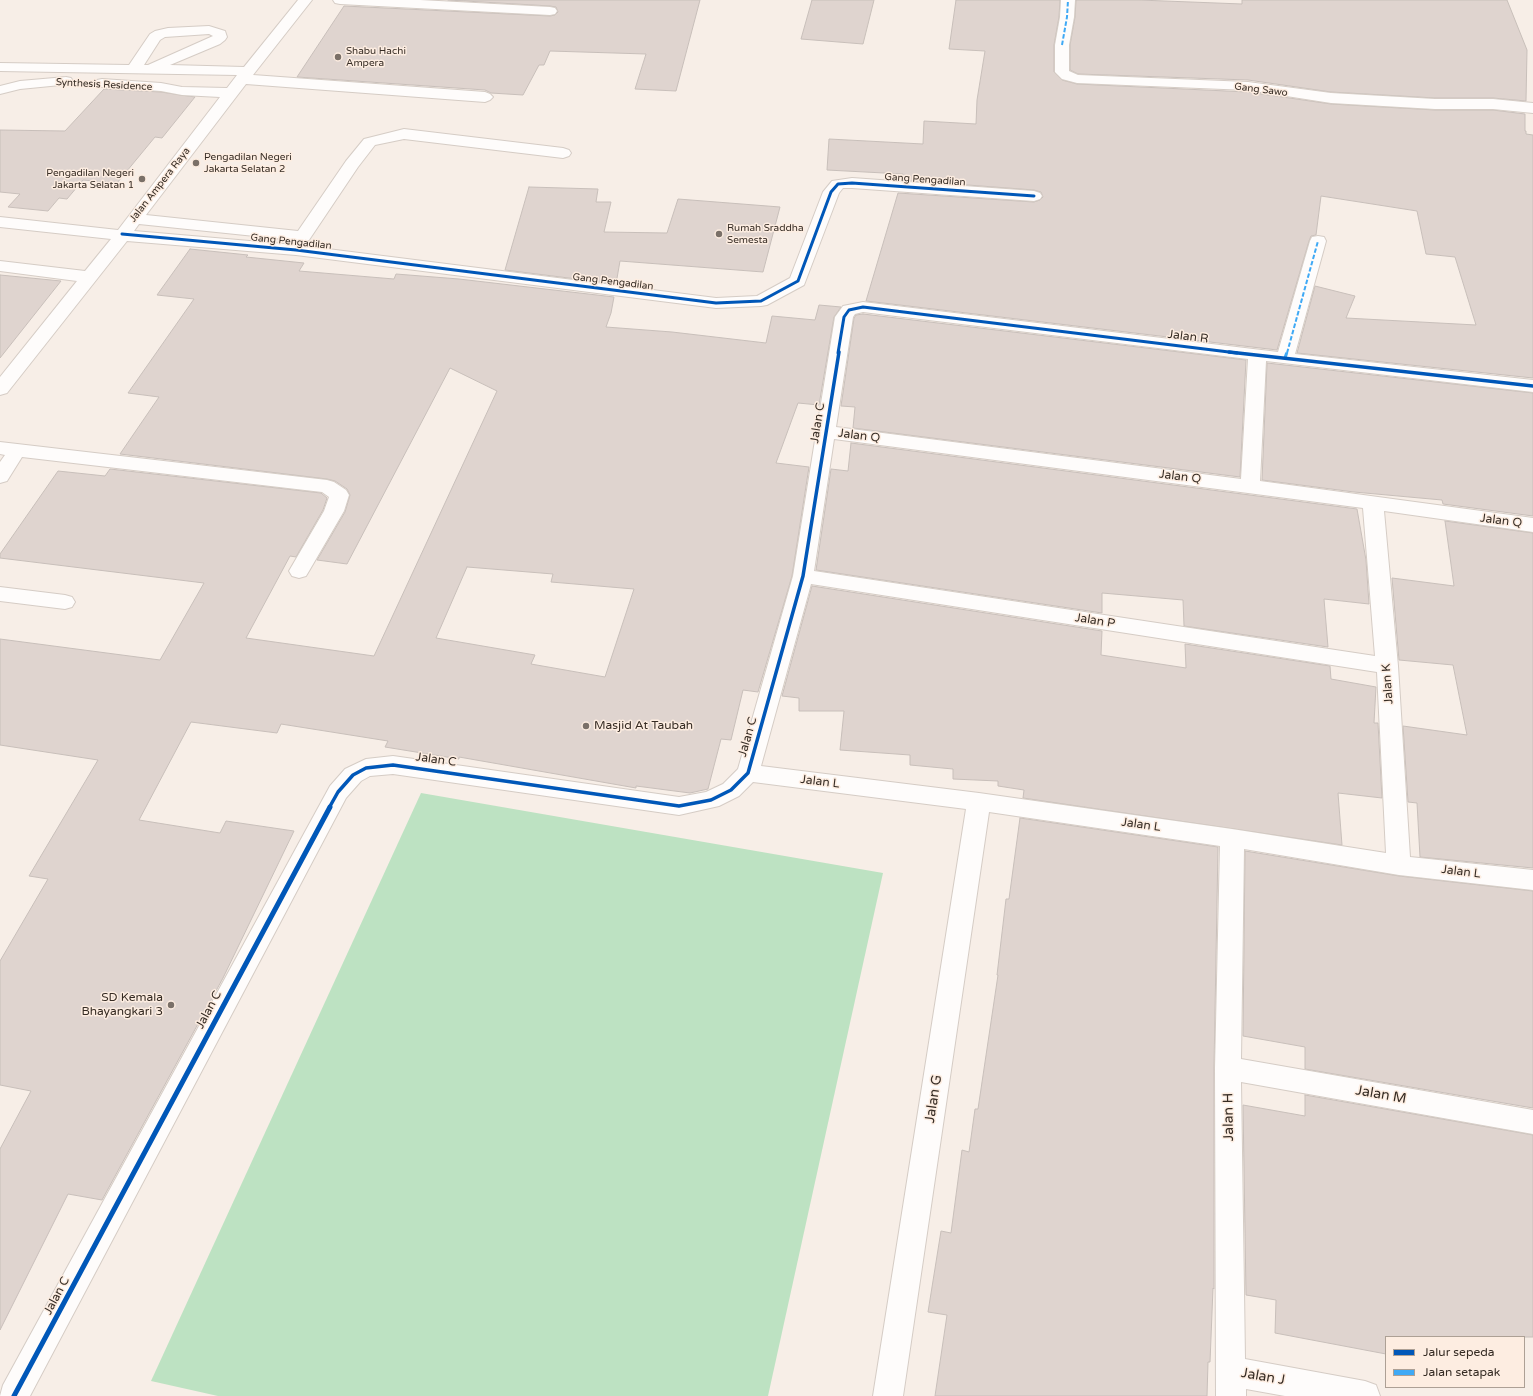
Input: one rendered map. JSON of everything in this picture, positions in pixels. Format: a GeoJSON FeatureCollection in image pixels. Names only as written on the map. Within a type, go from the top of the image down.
{"type":"FeatureCollection","features":[{"type":"Feature","properties":{"kind":"street","name":"Jalan Ampera Raya"},"geometry":{"type":"LineString","coordinates":[[0,388],[135,219],[239,83],[305,0]]}},
{"type":"Feature","properties":{"kind":"street"},"geometry":{"type":"LineString","coordinates":[[340,0],[550,11]]}},
{"type":"Feature","properties":{"kind":"street","name":"Gang Sawo"},"geometry":{"type":"LineString","coordinates":[[1068,0],[1067,17],[1062,45],[1062,72],[1067,76],[1077,79],[1248,86],[1331,98],[1435,104],[1493,104],[1533,108]]}},
{"type":"Feature","properties":{"kind":"street"},"geometry":{"type":"LineString","coordinates":[[209,30],[220,34],[220,37],[215,40],[140,70],[155,37],[160,34],[168,32],[209,30]]}},
{"type":"Feature","properties":{"kind":"street"},"geometry":{"type":"LineString","coordinates":[[0,67],[140,70],[239,83],[485,97]]}},
{"type":"Feature","properties":{"kind":"street","name":"Synthesis Residence"},"geometry":{"type":"LineString","coordinates":[[0,90],[20,85],[68,81],[161,87],[182,91],[239,83]]}},
{"type":"Feature","properties":{"kind":"street"},"geometry":{"type":"LineString","coordinates":[[135,219],[303,236],[352,164],[370,142],[404,134],[563,153]]}},
{"type":"Feature","properties":{"kind":"street","name":"Gang Pengadilan"},"geometry":{"type":"LineString","coordinates":[[122,234],[296,250],[716,303],[760,301],[798,281],[831,192],[838,184],[852,183],[1034,196]]}},
{"type":"Feature","properties":{"kind":"street"},"geometry":{"type":"LineString","coordinates":[[0,222],[122,234]]}},
{"type":"Feature","properties":{"kind":"street"},"geometry":{"type":"LineString","coordinates":[[1285,358],[1310,276],[1318,241]]}},
{"type":"Feature","properties":{"kind":"street"},"geometry":{"type":"LineString","coordinates":[[0,266],[89,277]]}},
{"type":"Feature","properties":{"kind":"street","name":"Jalan R"},"geometry":{"type":"LineString","coordinates":[[844,317],[850,310],[862,308],[1257,356],[1533,386]]}},
{"type":"Feature","properties":{"kind":"street","name":"Jalan C"},"geometry":{"type":"LineString","coordinates":[[14,1396],[338,792],[353,775],[366,768],[393,765],[679,806],[710,800],[731,790],[748,773],[803,576],[844,317]]}},
{"type":"Feature","properties":{"kind":"street"},"geometry":{"type":"LineString","coordinates":[[1250,486],[1257,356]]}},
{"type":"Feature","properties":{"kind":"street","name":"Jalan Q"},"geometry":{"type":"LineString","coordinates":[[827,432],[1250,486],[1533,525]]}},
{"type":"Feature","properties":{"kind":"street"},"geometry":{"type":"LineString","coordinates":[[0,477],[9,449],[327,486],[339,495],[334,511],[299,571]]}},
{"type":"Feature","properties":{"kind":"street","name":"Jalan K"},"geometry":{"type":"LineString","coordinates":[[1373,504],[1387,666],[1399,865]]}},
{"type":"Feature","properties":{"kind":"street","name":"Jalan P"},"geometry":{"type":"LineString","coordinates":[[803,576],[1387,666]]}},
{"type":"Feature","properties":{"kind":"street"},"geometry":{"type":"LineString","coordinates":[[0,594],[65,602]]}},
{"type":"Feature","properties":{"kind":"street","name":"Jalan L"},"geometry":{"type":"LineString","coordinates":[[748,773],[979,802],[1232,838],[1399,865],[1533,880]]}},
{"type":"Feature","properties":{"kind":"street","name":"Jalan G"},"geometry":{"type":"LineString","coordinates":[[888,1396],[979,802]]}},
{"type":"Feature","properties":{"kind":"street","name":"Jalan H"},"geometry":{"type":"LineString","coordinates":[[1231,1384],[1228,1068],[1232,838]]}},
{"type":"Feature","properties":{"kind":"street","name":"Jalan M"},"geometry":{"type":"LineString","coordinates":[[1228,1068],[1533,1122]]}},
{"type":"Feature","properties":{"kind":"street","name":"Jalan J"},"geometry":{"type":"LineString","coordinates":[[1231,1384],[1365,1396]]}},
{"type":"Feature","properties":{"kind":"green space"},"geometry":{"type":"Polygon","coordinates":[[[421,793],[883,873],[768,1396],[218,1396],[151,1381],[421,793]]]}},
{"type":"Feature","properties":{"kind":"building"},"geometry":{"type":"Polygon","coordinates":[[[448,0],[700,0],[676,91],[635,89],[646,54],[550,51],[544,65],[539,65],[523,95],[491,93],[485,90],[297,77],[344,6],[550,16],[555,15],[558,12],[556,7],[550,6],[448,0]]]}},
{"type":"Feature","properties":{"kind":"building"},"geometry":{"type":"Polygon","coordinates":[[[812,0],[874,0],[863,44],[801,39],[812,0]]]}},
{"type":"Feature","properties":{"kind":"building"},"geometry":{"type":"Polygon","coordinates":[[[956,0],[1060,0],[1059,17],[1054,45],[1054,72],[1062,80],[1077,84],[1248,92],[1331,104],[1435,110],[1493,110],[1525,114],[1526,134],[1533,135],[1533,378],[1297,353],[1315,286],[1355,296],[1346,318],[1476,325],[1455,257],[1426,254],[1417,211],[1321,196],[1316,235],[1311,236],[1309,241],[1277,350],[866,301],[898,193],[1034,202],[1043,197],[1041,192],[1034,190],[901,180],[903,174],[827,170],[829,139],[923,144],[924,121],[976,124],[977,100],[985,51],[949,49],[956,0]]]}},
{"type":"Feature","properties":{"kind":"building"},"geometry":{"type":"Polygon","coordinates":[[[1076,0],[1139,0],[1242,4],[1242,0],[1507,0],[1527,50],[1526,101],[1493,98],[1435,98],[1331,92],[1248,80],[1078,74],[1070,70],[1070,45],[1075,17],[1076,0]]]}},
{"type":"Feature","properties":{"kind":"building"},"geometry":{"type":"Polygon","coordinates":[[[104,89],[161,92],[195,97],[162,138],[155,137],[117,183],[83,180],[67,199],[59,198],[48,211],[8,207],[20,194],[0,192],[0,130],[65,131],[104,89]]]}},
{"type":"Feature","properties":{"kind":"building"},"geometry":{"type":"Polygon","coordinates":[[[529,187],[598,189],[596,202],[611,202],[604,232],[667,233],[678,199],[780,207],[763,272],[620,261],[616,284],[505,270],[529,187]]]}},
{"type":"Feature","properties":{"kind":"building"},"geometry":{"type":"Polygon","coordinates":[[[190,249],[304,263],[299,271],[394,279],[396,274],[459,279],[614,297],[611,313],[606,327],[672,332],[766,343],[772,316],[815,320],[819,305],[841,307],[834,317],[819,405],[798,403],[776,463],[809,467],[792,576],[758,692],[743,690],[731,740],[721,739],[708,789],[690,793],[636,786],[636,788],[459,757],[459,759],[385,747],[388,741],[281,724],[277,733],[191,722],[139,820],[220,833],[226,821],[294,831],[223,978],[102,1200],[68,1194],[0,1330],[0,1149],[31,1091],[0,1085],[0,961],[48,879],[29,876],[98,760],[0,745],[0,639],[160,660],[204,583],[0,558],[0,554],[58,471],[105,476],[110,469],[321,493],[327,498],[323,510],[296,557],[290,556],[246,638],[374,656],[497,391],[450,368],[347,564],[317,560],[345,512],[350,495],[347,489],[335,481],[120,454],[159,397],[128,393],[194,299],[157,295],[190,249]],[[467,567],[436,638],[535,655],[531,664],[605,677],[634,589],[551,582],[553,574],[467,567]]]}},
{"type":"Feature","properties":{"kind":"building"},"geometry":{"type":"Polygon","coordinates":[[[0,275],[61,281],[0,358],[0,275]]]}},
{"type":"Feature","properties":{"kind":"building"},"geometry":{"type":"Polygon","coordinates":[[[863,314],[1246,360],[1240,477],[853,428],[855,407],[841,406],[854,318],[856,315],[863,314]]]}},
{"type":"Feature","properties":{"kind":"building"},"geometry":{"type":"Polygon","coordinates":[[[1267,363],[1533,393],[1533,516],[1443,504],[1442,500],[1354,492],[1262,480],[1267,363]]]}},
{"type":"Feature","properties":{"kind":"building"},"geometry":{"type":"Polygon","coordinates":[[[851,443],[1357,509],[1366,560],[1369,604],[1324,599],[1328,647],[1184,626],[1183,600],[1102,593],[1102,613],[816,570],[831,469],[848,471],[851,443]]]}},
{"type":"Feature","properties":{"kind":"building"},"geometry":{"type":"Polygon","coordinates":[[[1445,521],[1533,533],[1533,868],[1420,857],[1417,803],[1408,802],[1403,726],[1467,735],[1453,665],[1399,660],[1392,578],[1454,586],[1445,521]]]}},
{"type":"Feature","properties":{"kind":"building"},"geometry":{"type":"Polygon","coordinates":[[[812,586],[1102,631],[1101,655],[1186,668],[1185,644],[1330,666],[1331,679],[1376,687],[1374,723],[1378,723],[1382,798],[1338,793],[1342,845],[1023,798],[1024,790],[998,786],[998,781],[953,779],[953,769],[910,765],[910,755],[840,750],[844,711],[799,711],[799,698],[782,696],[812,586]]]}},
{"type":"Feature","properties":{"kind":"building"},"geometry":{"type":"Polygon","coordinates":[[[1020,818],[1218,847],[1214,1068],[1214,1289],[1213,1288],[1207,1396],[935,1396],[947,1315],[928,1312],[941,1231],[951,1233],[962,1150],[969,1152],[975,1109],[978,1109],[998,975],[1006,899],[1009,899],[1020,818]]]}},
{"type":"Feature","properties":{"kind":"building"},"geometry":{"type":"Polygon","coordinates":[[[1245,851],[1399,876],[1533,891],[1533,1108],[1305,1069],[1305,1047],[1243,1036],[1245,851]]]}},
{"type":"Feature","properties":{"kind":"building"},"geometry":{"type":"Polygon","coordinates":[[[1305,1095],[1533,1135],[1533,1337],[1385,1336],[1385,1354],[1275,1333],[1276,1300],[1246,1295],[1243,1105],[1305,1116],[1305,1095]]]}},
{"type":"Feature","properties":{"kind":"marked path"},"geometry":{"type":"LineString","coordinates":[[1062,45],[1067,17],[1068,0]]}},
{"type":"Feature","properties":{"kind":"marked path"},"geometry":{"type":"LineString","coordinates":[[1285,358],[1318,241]]}},
{"type":"Feature","properties":{"kind":"cycle path"},"geometry":{"type":"LineString","coordinates":[[122,234],[296,250],[716,303],[761,301],[798,281],[831,192],[838,184],[852,183],[1034,196]]}},
{"type":"Feature","properties":{"kind":"cycle path"},"geometry":{"type":"LineString","coordinates":[[14,1396],[338,792],[353,775],[366,768],[393,765],[679,806],[711,800],[731,790],[748,773],[803,576],[844,317],[849,310],[863,307],[1257,355],[1533,386]]}},
{"type":"Feature","properties":{"kind":"place","name":"Shabu Hachi Ampera"},"geometry":{"type":"Point","coordinates":[338,57]}},
{"type":"Feature","properties":{"kind":"place","name":"Pengadilan Negeri Jakarta Selatan 2"},"geometry":{"type":"Point","coordinates":[196,163]}},
{"type":"Feature","properties":{"kind":"place","name":"Pengadilan Negeri Jakarta Selatan 1"},"geometry":{"type":"Point","coordinates":[142,179]}},
{"type":"Feature","properties":{"kind":"place","name":"Rumah Sraddha Semesta"},"geometry":{"type":"Point","coordinates":[719,234]}},
{"type":"Feature","properties":{"kind":"place","name":"Masjid At Taubah"},"geometry":{"type":"Point","coordinates":[586,726]}},
{"type":"Feature","properties":{"kind":"place","name":"SD Kemala Bhayangkari 3"},"geometry":{"type":"Point","coordinates":[171,1005]}}]}
